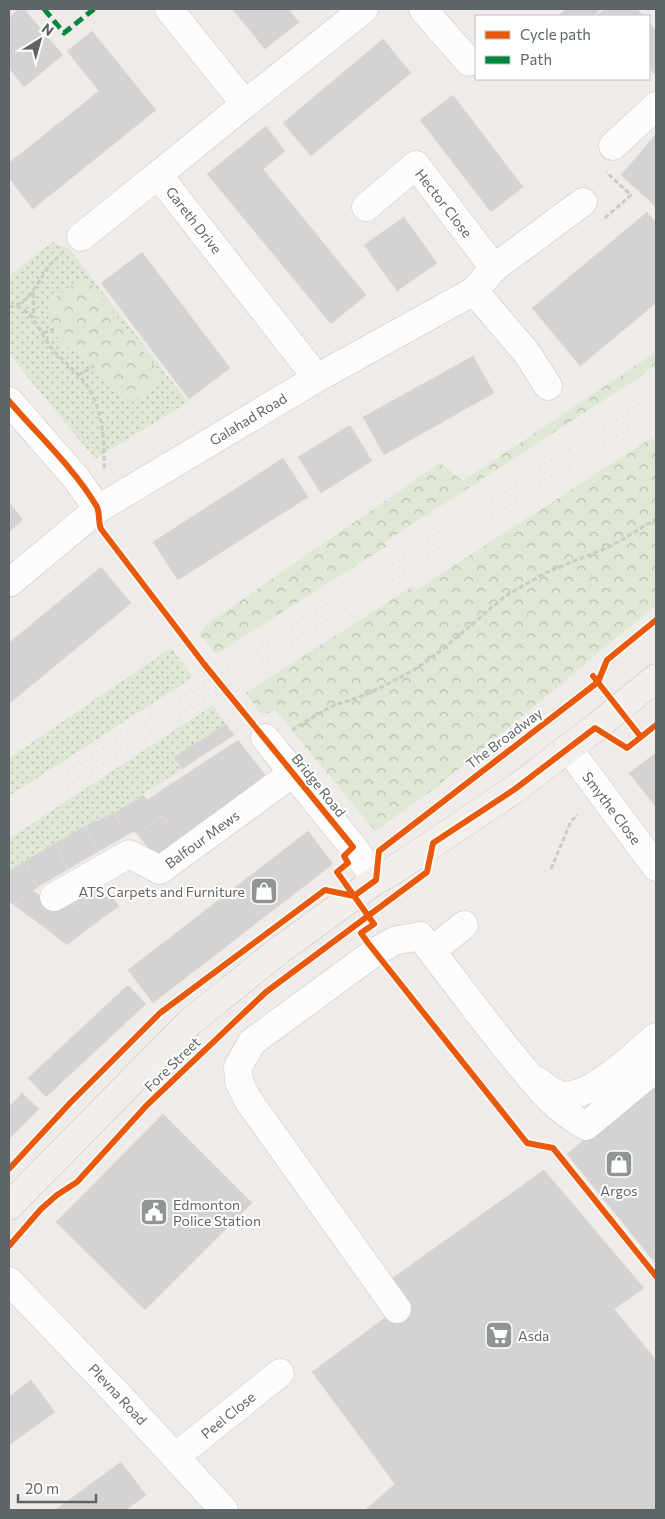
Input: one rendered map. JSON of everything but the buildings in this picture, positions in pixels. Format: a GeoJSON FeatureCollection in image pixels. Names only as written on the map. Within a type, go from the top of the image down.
{"type":"FeatureCollection","features":[{"type":"Feature","properties":{"kind":"main road"},"geometry":{"type":"LineString","coordinates":[[376,880],[515,789],[656,678]]}},
{"type":"Feature","properties":{"kind":"main road","name":"Fore Street"},"geometry":{"type":"LineString","coordinates":[[9,1206],[190,1022],[281,949],[376,880]]}},
{"type":"Feature","properties":{"kind":"street"},"geometry":{"type":"LineString","coordinates":[[169,9],[245,104]]}},
{"type":"Feature","properties":{"kind":"street","name":"Gareth Drive"},"geometry":{"type":"LineString","coordinates":[[317,378],[158,175],[364,9]]}},
{"type":"Feature","properties":{"kind":"street"},"geometry":{"type":"LineString","coordinates":[[423,9],[468,62]]}},
{"type":"Feature","properties":{"kind":"street"},"geometry":{"type":"LineString","coordinates":[[614,146],[656,106]]}},
{"type":"Feature","properties":{"kind":"street","name":"Hector Close"},"geometry":{"type":"LineString","coordinates":[[366,207],[416,165],[494,268]]}},
{"type":"Feature","properties":{"kind":"street"},"geometry":{"type":"LineString","coordinates":[[81,237],[158,175]]}},
{"type":"Feature","properties":{"kind":"street","name":"Galahad Road"},"geometry":{"type":"LineString","coordinates":[[9,583],[98,509],[317,378],[474,291],[494,268],[583,202]]}},
{"type":"Feature","properties":{"kind":"street"},"geometry":{"type":"LineString","coordinates":[[474,291],[526,352],[548,386]]}},
{"type":"Feature","properties":{"kind":"street"},"geometry":{"type":"LineString","coordinates":[[9,401],[76,478],[98,509]]}},
{"type":"Feature","properties":{"kind":"street","name":"Bridge Road"},"geometry":{"type":"LineString","coordinates":[[269,743],[376,880]]}},
{"type":"Feature","properties":{"kind":"street","name":"Smythe Close"},"geometry":{"type":"LineString","coordinates":[[568,748],[656,867]]}},
{"type":"Feature","properties":{"kind":"street","name":"Balfour Mews"},"geometry":{"type":"LineString","coordinates":[[54,897],[129,854],[160,870],[293,773]]}},
{"type":"Feature","properties":{"kind":"street"},"geometry":{"type":"LineString","coordinates":[[432,951],[464,926]]}},
{"type":"Feature","properties":{"kind":"street"},"geometry":{"type":"LineString","coordinates":[[397,1309],[248,1100],[239,1082],[238,1067],[252,1042],[376,952],[394,941],[420,936],[527,1073],[568,1116],[586,1126],[656,1068]]}},
{"type":"Feature","properties":{"kind":"street"},"geometry":{"type":"LineString","coordinates":[[527,1073],[562,1095],[578,1094],[598,1084],[656,1037]]}},
{"type":"Feature","properties":{"kind":"street","name":"Plevna Road"},"geometry":{"type":"LineString","coordinates":[[9,1281],[224,1510]]}},
{"type":"Feature","properties":{"kind":"street","name":"Peel Close"},"geometry":{"type":"LineString","coordinates":[[175,1457],[280,1373]]}},
{"type":"Feature","properties":{"kind":"path"},"geometry":{"type":"LineString","coordinates":[[583,202],[606,218],[631,195],[602,168],[614,146]]}},
{"type":"Feature","properties":{"kind":"path"},"geometry":{"type":"LineString","coordinates":[[9,307],[17,306],[33,292],[46,271],[62,253],[81,237]]}},
{"type":"Feature","properties":{"kind":"path"},"geometry":{"type":"LineString","coordinates":[[33,292],[34,318]]}},
{"type":"Feature","properties":{"kind":"path"},"geometry":{"type":"LineString","coordinates":[[17,306],[34,318],[47,343],[78,375],[92,395],[98,412],[105,446],[104,476]]}},
{"type":"Feature","properties":{"kind":"path"},"geometry":{"type":"LineString","coordinates":[[43,333],[54,329]]}},
{"type":"Feature","properties":{"kind":"path"},"geometry":{"type":"LineString","coordinates":[[78,375],[94,366]]}},
{"type":"Feature","properties":{"kind":"path"},"geometry":{"type":"LineString","coordinates":[[269,743],[330,708],[370,693],[414,670],[443,649],[504,597],[544,573],[611,546],[656,519]]}},
{"type":"Feature","properties":{"kind":"path"},"geometry":{"type":"LineString","coordinates":[[551,869],[571,821],[578,815]]}},
{"type":"Feature","properties":{"kind":"green space"},"geometry":{"type":"Polygon","coordinates":[[[53,242],[69,249],[188,402],[95,459],[9,354],[9,276],[53,242]]]}},
{"type":"Feature","properties":{"kind":"green space"},"geometry":{"type":"Polygon","coordinates":[[[84,275],[164,378],[132,402],[106,380],[89,360],[61,344],[48,317],[48,304],[84,275]]]}},
{"type":"Feature","properties":{"kind":"green space"},"geometry":{"type":"Polygon","coordinates":[[[656,352],[656,364],[635,380],[385,542],[387,546],[216,654],[199,634],[211,621],[440,463],[463,481],[656,352]]]}},
{"type":"Feature","properties":{"kind":"green space"},"geometry":{"type":"Polygon","coordinates":[[[656,435],[656,605],[434,789],[375,831],[276,711],[261,714],[246,693],[413,586],[416,590],[656,435]]]}},
{"type":"Feature","properties":{"kind":"green space"},"geometry":{"type":"Polygon","coordinates":[[[171,648],[193,677],[9,796],[9,758],[171,648]]]}},
{"type":"Feature","properties":{"kind":"green space"},"geometry":{"type":"Polygon","coordinates":[[[213,705],[226,724],[175,757],[182,769],[114,813],[85,826],[9,871],[9,839],[213,705]]]}},
{"type":"Feature","properties":{"kind":"railway"},"geometry":{"type":"LineString","coordinates":[[9,809],[656,394]]}},
{"type":"Feature","properties":{"kind":"railway"},"geometry":{"type":"LineString","coordinates":[[9,825],[656,410]]}},
{"type":"Feature","properties":{"kind":"marked path"},"geometry":{"type":"LineString","coordinates":[[44,9],[64,33],[94,9]]}},
{"type":"Feature","properties":{"kind":"cycle path"},"geometry":{"type":"LineString","coordinates":[[9,401],[78,479],[97,507],[101,529],[204,664],[353,847],[344,856],[348,863],[337,872],[374,924],[361,933],[368,943],[527,1143],[553,1148],[656,1276]]}},
{"type":"Feature","properties":{"kind":"cycle path","name":"The Broadway"},"geometry":{"type":"LineString","coordinates":[[9,1169],[71,1102],[160,1013],[325,890],[354,896],[376,880],[379,851],[598,682],[607,660],[656,620]]}},
{"type":"Feature","properties":{"kind":"cycle path"},"geometry":{"type":"LineString","coordinates":[[593,676],[641,737]]}},
{"type":"Feature","properties":{"kind":"cycle path"},"geometry":{"type":"LineString","coordinates":[[9,1246],[41,1209],[57,1195],[77,1182],[147,1105],[266,992],[427,872],[433,843],[515,789],[595,728],[627,748],[656,725]]}},
{"type":"Feature","properties":{"kind":"place","name":"ATS Carpets and Furniture"},"geometry":{"type":"Point","coordinates":[264,891]}},
{"type":"Feature","properties":{"kind":"place","name":"Argos"},"geometry":{"type":"Point","coordinates":[619,1164]}},
{"type":"Feature","properties":{"kind":"place","name":"Edmonton Police Station"},"geometry":{"type":"Point","coordinates":[154,1212]}},
{"type":"Feature","properties":{"kind":"place","name":"Asda"},"geometry":{"type":"Point","coordinates":[499,1335]}}]}
